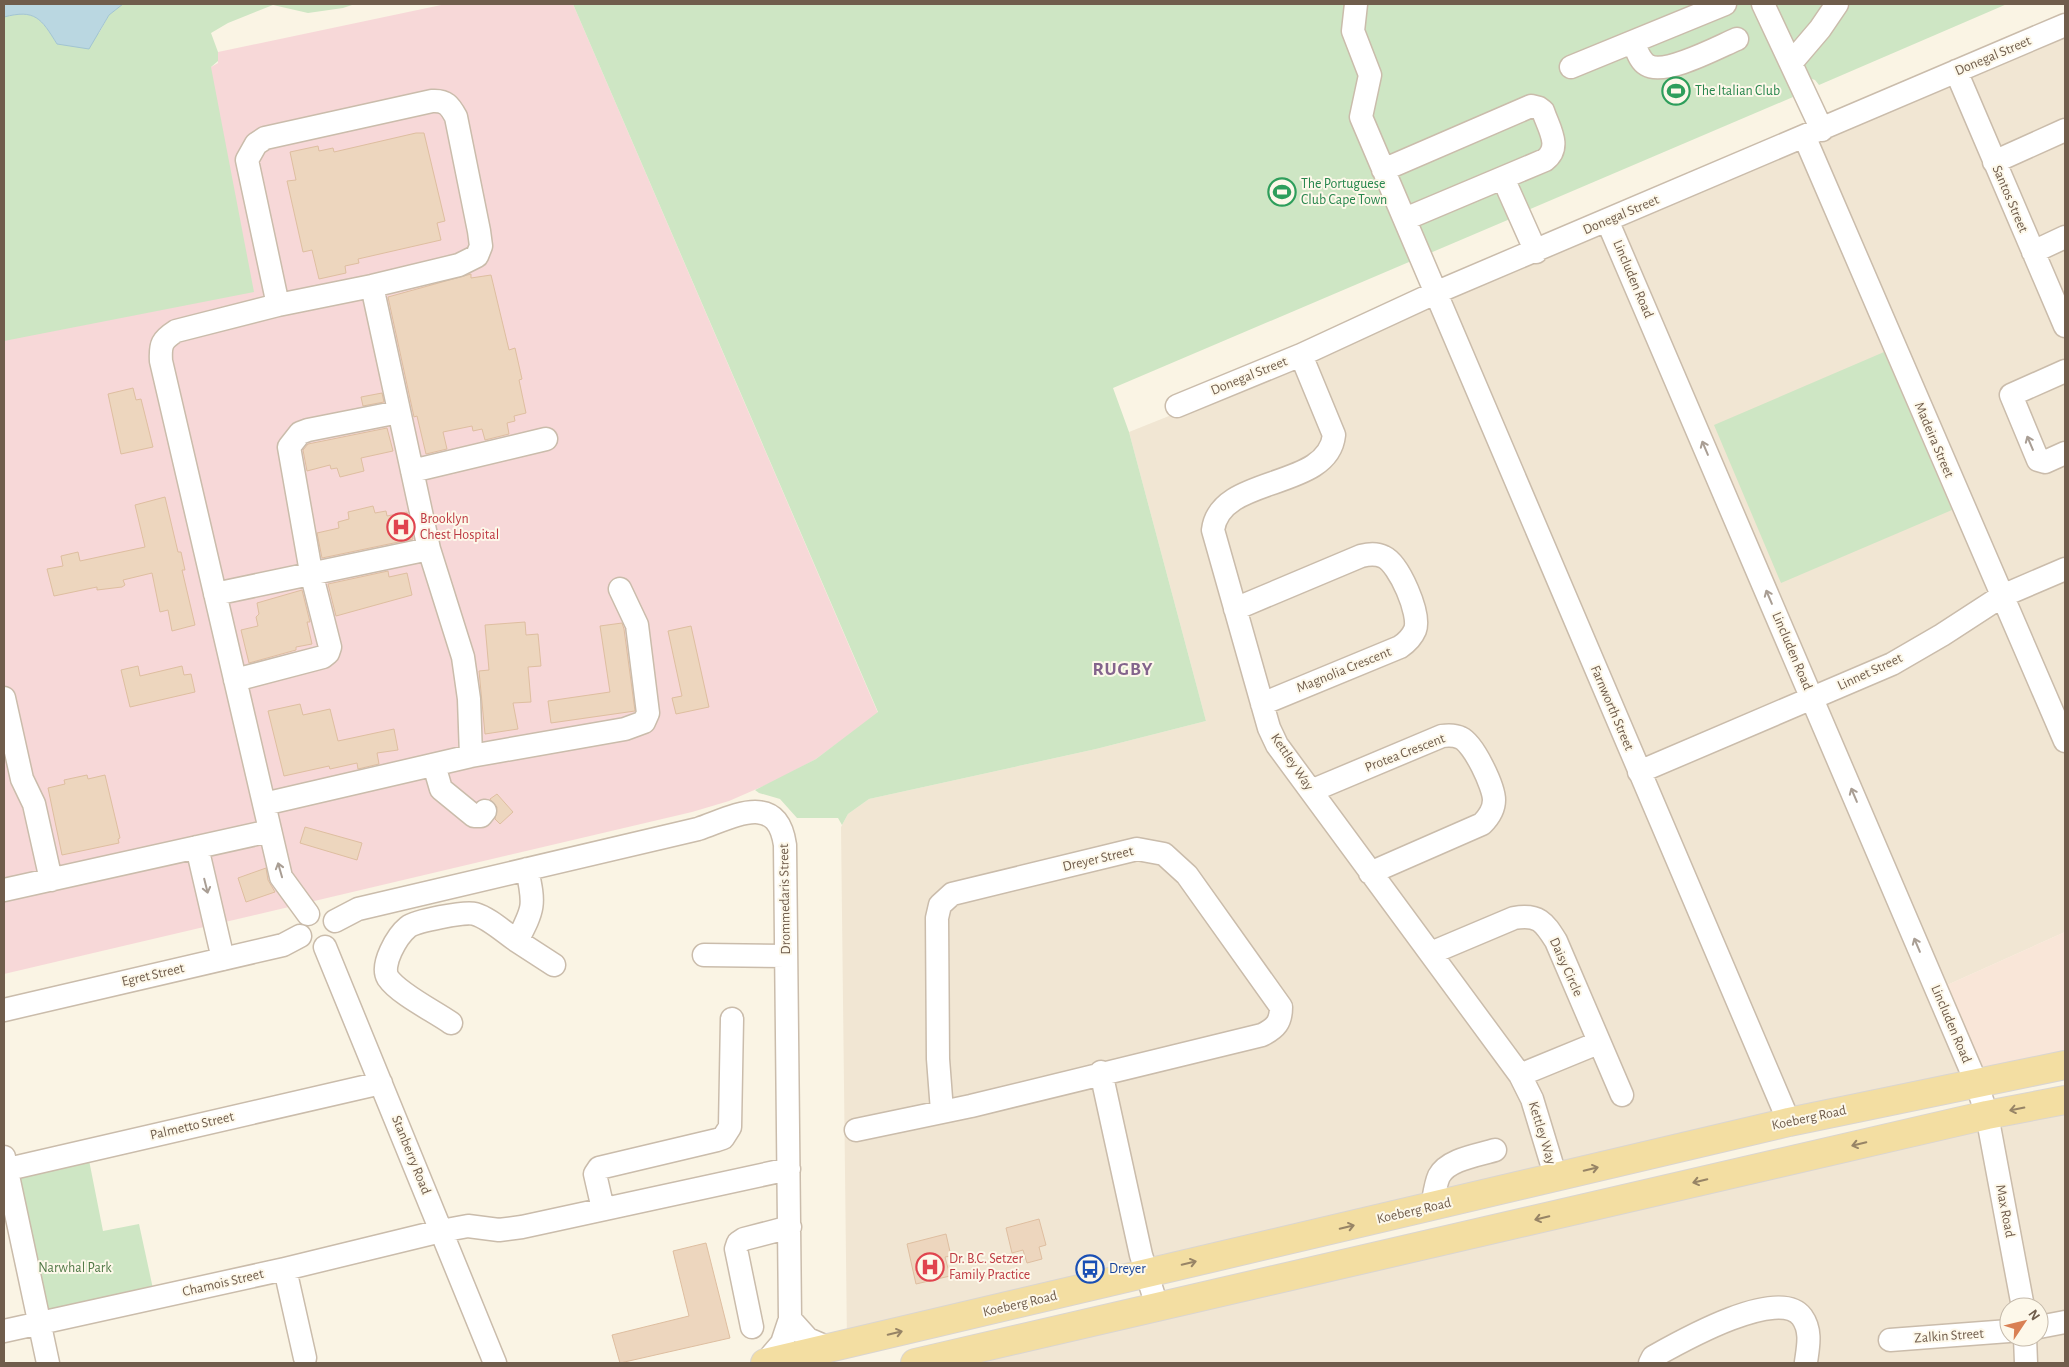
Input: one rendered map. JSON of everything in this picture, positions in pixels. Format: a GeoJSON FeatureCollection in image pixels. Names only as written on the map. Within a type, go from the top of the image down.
{"type":"FeatureCollection","features":[{"type":"Feature","properties":{"kind":"main road","name":"Koeberg Road"},"geometry":{"type":"LineString","coordinates":[[765,1363],[1789,1122],[2065,1065]]}},
{"type":"Feature","properties":{"kind":"main road"},"geometry":{"type":"LineString","coordinates":[[914,1363],[1987,1115],[2065,1100]]}},
{"type":"Feature","properties":{"kind":"street","name":"Farnworth Street"},"geometry":{"type":"LineString","coordinates":[[1356,4],[1353,31],[1370,75],[1361,116],[1789,1122]]}},
{"type":"Feature","properties":{"kind":"street"},"geometry":{"type":"LineString","coordinates":[[1571,68],[1725,4]]}},
{"type":"Feature","properties":{"kind":"street","name":"Madeira Street"},"geometry":{"type":"LineString","coordinates":[[1763,4],[1792,63],[1814,134],[2002,596],[2065,741]]}},
{"type":"Feature","properties":{"kind":"street"},"geometry":{"type":"LineString","coordinates":[[1792,63],[1820,28],[1836,4]]}},
{"type":"Feature","properties":{"kind":"street","name":"Donegal Street"},"geometry":{"type":"LineString","coordinates":[[1177,406],[1301,355],[1435,293],[1814,134],[2065,25]]}},
{"type":"Feature","properties":{"kind":"street"},"geometry":{"type":"LineString","coordinates":[[1633,42],[1641,60],[1655,68],[1668,67],[1736,40]]}},
{"type":"Feature","properties":{"kind":"street","name":"Santos Street"},"geometry":{"type":"LineString","coordinates":[[1956,72],[2065,326]]}},
{"type":"Feature","properties":{"kind":"street"},"geometry":{"type":"LineString","coordinates":[[278,305],[247,160],[250,152],[265,138],[432,101],[442,100],[450,106],[456,117],[481,246],[477,256],[459,265],[372,286],[278,305],[176,331],[164,338],[160,349],[161,361],[281,878],[308,914]]}},
{"type":"Feature","properties":{"kind":"street"},"geometry":{"type":"LineString","coordinates":[[1384,170],[1531,106],[1543,111],[1554,150],[1545,160],[1405,219]]}},
{"type":"Feature","properties":{"kind":"street"},"geometry":{"type":"LineString","coordinates":[[1994,162],[2065,130]]}},
{"type":"Feature","properties":{"kind":"street"},"geometry":{"type":"LineString","coordinates":[[1503,178],[1536,252]]}},
{"type":"Feature","properties":{"kind":"street","name":"Lincluden Road"},"geometry":{"type":"LineString","coordinates":[[1608,220],[1976,1082],[1987,1115]]}},
{"type":"Feature","properties":{"kind":"street"},"geometry":{"type":"LineString","coordinates":[[2033,252],[2065,237]]}},
{"type":"Feature","properties":{"kind":"street"},"geometry":{"type":"LineString","coordinates":[[372,286],[429,549],[463,657],[469,699],[471,756]]}},
{"type":"Feature","properties":{"kind":"street","name":"Kettley Way"},"geometry":{"type":"LineString","coordinates":[[1301,355],[1324,406],[1334,435],[1333,443],[1324,457],[1315,465],[1231,501],[1219,512],[1213,530],[1269,728],[1277,745],[1520,1075],[1532,1099],[1556,1178]]}},
{"type":"Feature","properties":{"kind":"street"},"geometry":{"type":"LineString","coordinates":[[2065,371],[2011,395],[2038,460],[2045,462],[2065,453]]}},
{"type":"Feature","properties":{"kind":"street"},"geometry":{"type":"LineString","coordinates":[[235,680],[310,661],[328,653],[330,647],[311,572],[289,447],[300,433],[308,430],[399,412]]}},
{"type":"Feature","properties":{"kind":"street"},"geometry":{"type":"LineString","coordinates":[[412,471],[546,439]]}},
{"type":"Feature","properties":{"kind":"street"},"geometry":{"type":"LineString","coordinates":[[215,594],[311,572],[429,549]]}},
{"type":"Feature","properties":{"kind":"street","name":"Magnolia Crescent"},"geometry":{"type":"LineString","coordinates":[[1234,609],[1361,556],[1374,554],[1384,557],[1397,569],[1414,609],[1416,629],[1406,643],[1400,647],[1262,704]]}},
{"type":"Feature","properties":{"kind":"street","name":"Linnet Street"},"geometry":{"type":"LineString","coordinates":[[1639,772],[1892,664],[1942,636],[2002,596],[2065,569]]}},
{"type":"Feature","properties":{"kind":"street"},"geometry":{"type":"LineString","coordinates":[[264,804],[471,756],[625,729],[644,722],[648,713],[637,625],[620,588]]}},
{"type":"Feature","properties":{"kind":"street"},"geometry":{"type":"LineString","coordinates":[[4,698],[22,779],[34,804],[51,880]]}},
{"type":"Feature","properties":{"kind":"street","name":"Protea Crescent"},"geometry":{"type":"LineString","coordinates":[[1311,791],[1442,736],[1451,735],[1461,738],[1476,753],[1494,798],[1492,812],[1488,818],[1482,824],[1370,873]]}},
{"type":"Feature","properties":{"kind":"street"},"geometry":{"type":"LineString","coordinates":[[434,765],[441,789],[474,816],[481,816],[485,811]]}},
{"type":"Feature","properties":{"kind":"street","name":"Drommedaris Street"},"geometry":{"type":"LineString","coordinates":[[334,921],[358,908],[698,829],[743,812],[766,814],[780,826],[785,845],[790,1319],[782,1343],[765,1363]]}},
{"type":"Feature","properties":{"kind":"street"},"geometry":{"type":"LineString","coordinates":[[4,890],[270,831]]}},
{"type":"Feature","properties":{"kind":"street"},"geometry":{"type":"LineString","coordinates":[[197,847],[223,959]]}},
{"type":"Feature","properties":{"kind":"street","name":"Dreyer Street"},"geometry":{"type":"LineString","coordinates":[[856,1130],[942,1111],[1262,1035],[1275,1028],[1281,1017],[1281,1006],[1187,875],[1164,854],[1137,849],[952,894],[940,906],[937,918],[938,1079],[942,1111]]}},
{"type":"Feature","properties":{"kind":"street"},"geometry":{"type":"LineString","coordinates":[[517,942],[533,912],[533,898],[527,868]]}},
{"type":"Feature","properties":{"kind":"street"},"geometry":{"type":"LineString","coordinates":[[320,911],[329,914],[334,921],[336,936],[325,947],[312,948],[304,944],[300,936],[300,923],[308,914],[320,911]]}},
{"type":"Feature","properties":{"kind":"street"},"geometry":{"type":"LineString","coordinates":[[451,1023],[395,986],[386,975],[386,960],[402,933],[414,924],[469,913],[483,918],[554,965]]}},
{"type":"Feature","properties":{"kind":"street","name":"Daisy Circle"},"geometry":{"type":"LineString","coordinates":[[1431,953],[1514,918],[1528,916],[1538,919],[1548,928],[1556,941],[1622,1096]]}},
{"type":"Feature","properties":{"kind":"street","name":"Egret Street"},"geometry":{"type":"LineString","coordinates":[[4,1010],[283,945],[300,936]]}},
{"type":"Feature","properties":{"kind":"street","name":"Stanberry Road"},"geometry":{"type":"LineString","coordinates":[[325,947],[495,1363]]}},
{"type":"Feature","properties":{"kind":"street"},"geometry":{"type":"LineString","coordinates":[[704,954],[785,956]]}},
{"type":"Feature","properties":{"kind":"street"},"geometry":{"type":"LineString","coordinates":[[603,1209],[595,1174],[599,1168],[717,1140],[727,1133],[730,1127],[732,1019]]}},
{"type":"Feature","properties":{"kind":"street"},"geometry":{"type":"LineString","coordinates":[[1520,1075],[1598,1043]]}},
{"type":"Feature","properties":{"kind":"street"},"geometry":{"type":"LineString","coordinates":[[1101,1072],[1141,1254],[1157,1306]]}},
{"type":"Feature","properties":{"kind":"street","name":"Palmetto Street"},"geometry":{"type":"LineString","coordinates":[[5,1165],[381,1082]]}},
{"type":"Feature","properties":{"kind":"street","name":"Max Road"},"geometry":{"type":"LineString","coordinates":[[1987,1115],[2021,1297]]}},
{"type":"Feature","properties":{"kind":"street"},"geometry":{"type":"LineString","coordinates":[[1432,1207],[1439,1177],[1443,1170],[1450,1164],[1495,1150]]}},
{"type":"Feature","properties":{"kind":"street"},"geometry":{"type":"LineString","coordinates":[[5,1165],[48,1363]]}},
{"type":"Feature","properties":{"kind":"street","name":"Chamois Street"},"geometry":{"type":"LineString","coordinates":[[4,1330],[285,1268],[441,1231],[468,1226],[507,1229],[789,1169]]}},
{"type":"Feature","properties":{"kind":"street"},"geometry":{"type":"LineString","coordinates":[[752,1326],[736,1249],[738,1244],[744,1239],[790,1227]]}},
{"type":"Feature","properties":{"kind":"street"},"geometry":{"type":"LineString","coordinates":[[285,1268],[305,1358]]}},
{"type":"Feature","properties":{"kind":"street"},"geometry":{"type":"LineString","coordinates":[[1650,1363],[1653,1357],[1690,1335],[1738,1315],[1785,1308],[1801,1316],[1809,1332],[1806,1362]]}},
{"type":"Feature","properties":{"kind":"street"},"geometry":{"type":"LineString","coordinates":[[790,1319],[808,1339],[829,1348]]}},
{"type":"Feature","properties":{"kind":"street"},"geometry":{"type":"LineString","coordinates":[[2049,1326],[2065,1322]]}},
{"type":"Feature","properties":{"kind":"street","name":"Zalkin Street"},"geometry":{"type":"LineString","coordinates":[[1890,1340],[1999,1332]]}},
{"type":"Feature","properties":{"kind":"street"},"geometry":{"type":"LineString","coordinates":[[2025,1347],[2026,1363]]}},
{"type":"Feature","properties":{"kind":"shaded area","name":"Brooklyn Chest Hospital"},"geometry":{"type":"Polygon","coordinates":[[[446,4],[573,4],[878,713],[816,759],[775,781],[729,801],[692,812],[4,974],[4,341],[211,67],[218,63],[218,52],[446,4]]]}},
{"type":"Feature","properties":{"kind":"shaded area"},"geometry":{"type":"Polygon","coordinates":[[[2065,25],[2065,932],[1936,990],[1976,1082],[847,1344],[841,827],[848,814],[869,799],[1096,749],[1206,721],[1129,432],[1179,412],[2065,25]]]}},
{"type":"Feature","properties":{"kind":"shaded area"},"geometry":{"type":"Polygon","coordinates":[[[2065,932],[2065,1065],[1976,1082],[1936,990],[2065,932]]]}},
{"type":"Feature","properties":{"kind":"shaded area"},"geometry":{"type":"Polygon","coordinates":[[[2065,1100],[2065,1363],[915,1363],[2065,1100]]]}},
{"type":"Feature","properties":{"kind":"green space"},"geometry":{"type":"Polygon","coordinates":[[[123,4],[355,4],[343,8],[308,13],[273,5],[228,23],[211,33],[218,52],[218,61],[211,67],[254,292],[4,341],[4,17],[23,14],[36,18],[57,44],[99,33],[109,15],[123,4]]]}},
{"type":"Feature","properties":{"kind":"green space"},"geometry":{"type":"Polygon","coordinates":[[[573,4],[2007,4],[1819,85],[1815,80],[1809,78],[1791,90],[1793,97],[1528,210],[1507,212],[1506,214],[1510,219],[1113,388],[1129,432],[1206,721],[1096,749],[869,799],[848,814],[842,825],[838,818],[797,818],[780,799],[755,790],[816,759],[878,712],[573,4]]]}},
{"type":"Feature","properties":{"kind":"green space"},"geometry":{"type":"Polygon","coordinates":[[[1884,352],[1952,510],[1781,583],[1714,425],[1884,352]]]}},
{"type":"Feature","properties":{"kind":"green space","name":"Narwhal Park"},"geometry":{"type":"Polygon","coordinates":[[[87,1150],[103,1231],[139,1224],[155,1298],[39,1323],[6,1169],[87,1150]]]}},
{"type":"Feature","properties":{"kind":"water"},"geometry":{"type":"Polygon","coordinates":[[[4,4],[123,4],[109,15],[89,49],[57,44],[41,22],[30,15],[23,14],[4,17],[4,4]]]}},
{"type":"Feature","properties":{"kind":"building"},"geometry":{"type":"Polygon","coordinates":[[[416,133],[424,133],[445,221],[437,223],[441,240],[358,259],[359,263],[345,266],[346,273],[319,279],[312,250],[303,252],[287,181],[296,180],[290,152],[318,146],[319,151],[333,148],[334,152],[416,133]]]}},
{"type":"Feature","properties":{"kind":"building"},"geometry":{"type":"Polygon","coordinates":[[[471,274],[471,278],[491,275],[509,350],[515,348],[522,379],[519,380],[526,413],[514,416],[515,421],[507,423],[509,434],[485,440],[482,429],[473,431],[472,426],[443,432],[447,449],[426,454],[417,416],[414,417],[388,297],[471,274]]]}},
{"type":"Feature","properties":{"kind":"building"},"geometry":{"type":"Polygon","coordinates":[[[133,388],[136,400],[141,399],[153,447],[121,454],[108,394],[133,388]]]}},
{"type":"Feature","properties":{"kind":"building"},"geometry":{"type":"Polygon","coordinates":[[[382,393],[384,402],[363,406],[361,397],[382,393]]]}},
{"type":"Feature","properties":{"kind":"building"},"geometry":{"type":"Polygon","coordinates":[[[387,428],[393,451],[361,458],[364,471],[340,477],[337,468],[331,469],[330,465],[307,471],[303,450],[308,444],[387,428]]]}},
{"type":"Feature","properties":{"kind":"building"},"geometry":{"type":"Polygon","coordinates":[[[165,497],[178,552],[181,552],[185,570],[182,570],[195,625],[172,631],[168,610],[160,612],[152,573],[123,580],[125,585],[122,587],[97,590],[97,587],[54,596],[47,569],[63,566],[61,556],[78,552],[80,561],[145,547],[135,505],[165,497]]]}},
{"type":"Feature","properties":{"kind":"building"},"geometry":{"type":"Polygon","coordinates":[[[373,506],[375,513],[386,511],[387,516],[407,512],[413,539],[322,558],[317,533],[339,528],[338,522],[349,519],[348,512],[373,506]]]}},
{"type":"Feature","properties":{"kind":"building"},"geometry":{"type":"Polygon","coordinates":[[[388,571],[389,577],[407,573],[412,595],[336,616],[328,584],[388,571]]]}},
{"type":"Feature","properties":{"kind":"building"},"geometry":{"type":"Polygon","coordinates":[[[302,590],[310,622],[307,622],[312,644],[296,647],[296,650],[249,663],[241,630],[258,626],[256,617],[259,614],[257,603],[302,590]]]}},
{"type":"Feature","properties":{"kind":"building"},"geometry":{"type":"Polygon","coordinates":[[[525,622],[526,635],[538,634],[541,666],[528,667],[531,702],[513,703],[518,729],[485,734],[479,671],[489,670],[485,625],[525,622]]]}},
{"type":"Feature","properties":{"kind":"building"},"geometry":{"type":"Polygon","coordinates":[[[622,623],[635,711],[551,723],[548,701],[610,692],[600,626],[622,623]]]}},
{"type":"Feature","properties":{"kind":"building"},"geometry":{"type":"Polygon","coordinates":[[[691,626],[709,707],[676,714],[672,698],[682,696],[668,631],[691,626]]]}},
{"type":"Feature","properties":{"kind":"building"},"geometry":{"type":"Polygon","coordinates":[[[138,666],[140,676],[182,666],[184,675],[191,674],[195,692],[130,707],[121,670],[138,666]]]}},
{"type":"Feature","properties":{"kind":"building"},"geometry":{"type":"Polygon","coordinates":[[[300,704],[303,715],[330,709],[338,741],[394,729],[398,750],[377,753],[379,764],[358,769],[357,763],[330,769],[329,766],[284,776],[268,711],[300,704]]]}},
{"type":"Feature","properties":{"kind":"building"},"geometry":{"type":"Polygon","coordinates":[[[87,775],[88,779],[105,775],[120,838],[118,839],[119,843],[62,855],[48,788],[65,784],[64,780],[87,775]]]}},
{"type":"Feature","properties":{"kind":"building"},"geometry":{"type":"Polygon","coordinates":[[[497,794],[513,812],[500,824],[495,819],[497,807],[490,799],[497,794]]]}},
{"type":"Feature","properties":{"kind":"building"},"geometry":{"type":"Polygon","coordinates":[[[305,827],[362,843],[357,860],[300,843],[305,827]]]}},
{"type":"Feature","properties":{"kind":"building"},"geometry":{"type":"Polygon","coordinates":[[[266,868],[268,880],[275,892],[246,902],[238,878],[266,868]]]}},
{"type":"Feature","properties":{"kind":"building"},"geometry":{"type":"Polygon","coordinates":[[[1039,1219],[1046,1245],[1039,1247],[1042,1259],[1027,1263],[1023,1250],[1012,1253],[1006,1228],[1039,1219]]]}},
{"type":"Feature","properties":{"kind":"building","name":"Dr. B.C. Setzer Family Practice"},"geometry":{"type":"Polygon","coordinates":[[[946,1234],[951,1256],[945,1257],[950,1276],[916,1284],[907,1244],[946,1234]]]}},
{"type":"Feature","properties":{"kind":"building"},"geometry":{"type":"Polygon","coordinates":[[[706,1243],[730,1338],[620,1363],[612,1335],[689,1316],[673,1251],[706,1243]]]}},
{"type":"Feature","properties":{"kind":"place","name":"The Italian Club"},"geometry":{"type":"Point","coordinates":[1676,91]}},
{"type":"Feature","properties":{"kind":"place","name":"The Portuguese Club Cape Town"},"geometry":{"type":"Point","coordinates":[1282,192]}},
{"type":"Feature","properties":{"kind":"place","name":"Brooklyn Chest Hospital"},"geometry":{"type":"Point","coordinates":[401,527]}},
{"type":"Feature","properties":{"kind":"place","name":"Dr. B.C. Setzer Family Practice"},"geometry":{"type":"Point","coordinates":[930,1267]}},
{"type":"Feature","properties":{"kind":"place","name":"Dreyer"},"geometry":{"type":"Point","coordinates":[1090,1269]}},
{"type":"Feature","properties":{"kind":"district","name":"RUGBY"},"geometry":{"type":"Point","coordinates":[1123,669]}}]}
